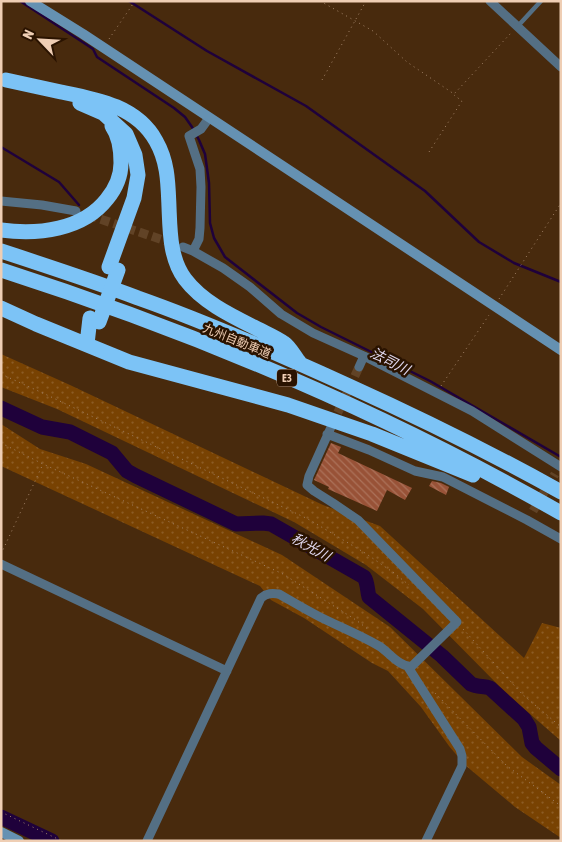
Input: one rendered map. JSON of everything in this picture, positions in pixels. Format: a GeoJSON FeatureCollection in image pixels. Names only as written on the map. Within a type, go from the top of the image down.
{"type":"FeatureCollection","features":[{"type":"Feature","properties":{"kind":"highway"},"geometry":{"type":"LineString","coordinates":[[3,84],[104,101],[131,114],[142,123],[156,139],[168,176],[170,223],[176,265],[186,280],[213,305],[285,343],[301,365]]}},
{"type":"Feature","properties":{"kind":"highway"},"geometry":{"type":"LineString","coordinates":[[3,84],[15,90],[77,102],[103,113],[126,134],[135,155],[138,175],[134,198],[114,268]]}},
{"type":"Feature","properties":{"kind":"highway"},"geometry":{"type":"LineString","coordinates":[[81,96],[104,106],[127,123],[143,150],[147,174],[142,203],[114,268],[87,344]]}},
{"type":"Feature","properties":{"kind":"highway"},"geometry":{"type":"LineString","coordinates":[[1,230],[37,232],[59,228],[79,222],[93,213],[105,201],[115,189],[121,171],[121,152],[117,133],[103,113]]}},
{"type":"Feature","properties":{"kind":"highway","name":"九州自動車道"},"geometry":{"type":"LineString","coordinates":[[1,251],[139,298],[233,335],[406,412],[480,448],[561,492]]}},
{"type":"Feature","properties":{"kind":"highway","name":"九州自動車道"},"geometry":{"type":"LineString","coordinates":[[1,270],[133,315],[315,390],[398,428],[474,466],[538,508],[561,513]]}},
{"type":"Feature","properties":{"kind":"highway"},"geometry":{"type":"LineString","coordinates":[[1,308],[129,362],[288,405],[372,434],[538,508]]}},
{"type":"Feature","properties":{"kind":"street"},"geometry":{"type":"LineString","coordinates":[[30,1],[561,350]]}},
{"type":"Feature","properties":{"kind":"street"},"geometry":{"type":"LineString","coordinates":[[490,1],[561,67]]}},
{"type":"Feature","properties":{"kind":"street"},"geometry":{"type":"LineString","coordinates":[[193,251],[199,240],[201,187],[200,169],[189,136],[201,129],[209,118]]}},
{"type":"Feature","properties":{"kind":"street"},"geometry":{"type":"LineString","coordinates":[[1,202],[42,205],[76,211]]}},
{"type":"Feature","properties":{"kind":"street"},"geometry":{"type":"LineString","coordinates":[[182,246],[223,268],[250,287],[281,314],[313,333],[364,356],[472,412],[558,469]]}},
{"type":"Feature","properties":{"kind":"street"},"geometry":{"type":"LineString","coordinates":[[359,368],[364,356]]}},
{"type":"Feature","properties":{"kind":"street"},"geometry":{"type":"LineString","coordinates":[[332,425],[308,476],[308,485],[358,520],[455,624],[411,665]]}},
{"type":"Feature","properties":{"kind":"street"},"geometry":{"type":"LineString","coordinates":[[327,434],[369,450],[415,471],[443,477],[561,539]]}},
{"type":"Feature","properties":{"kind":"street"},"geometry":{"type":"LineString","coordinates":[[527,520],[538,508]]}},
{"type":"Feature","properties":{"kind":"street"},"geometry":{"type":"LineString","coordinates":[[1,564],[227,671]]}},
{"type":"Feature","properties":{"kind":"street"},"geometry":{"type":"LineString","coordinates":[[147,841],[261,598],[266,594],[274,593],[319,617],[361,636],[384,649],[401,663],[411,665],[460,749],[462,756],[462,766],[426,841]]}},
{"type":"Feature","properties":{"kind":"street"},"geometry":{"type":"LineString","coordinates":[[1,832],[19,841]]}},
{"type":"Feature","properties":{"kind":"lane"},"geometry":{"type":"LineString","coordinates":[[517,27],[541,1]]}},
{"type":"Feature","properties":{"kind":"path"},"geometry":{"type":"LineString","coordinates":[[103,48],[135,1]]}},
{"type":"Feature","properties":{"kind":"path"},"geometry":{"type":"LineString","coordinates":[[320,1],[373,31],[407,62],[462,101],[429,152]]}},
{"type":"Feature","properties":{"kind":"path"},"geometry":{"type":"LineString","coordinates":[[322,80],[366,1]]}},
{"type":"Feature","properties":{"kind":"path"},"geometry":{"type":"LineString","coordinates":[[454,94],[517,27]]}},
{"type":"Feature","properties":{"kind":"path"},"geometry":{"type":"LineString","coordinates":[[437,393],[561,203]]}},
{"type":"Feature","properties":{"kind":"path"},"geometry":{"type":"LineString","coordinates":[[1,374],[308,519],[365,553],[408,585]]}},
{"type":"Feature","properties":{"kind":"path"},"geometry":{"type":"LineString","coordinates":[[1,443],[284,574],[370,631]]}},
{"type":"Feature","properties":{"kind":"path"},"geometry":{"type":"LineString","coordinates":[[1,554],[43,464]]}},
{"type":"Feature","properties":{"kind":"path"},"geometry":{"type":"LineString","coordinates":[[455,624],[522,694],[561,728]]}},
{"type":"Feature","properties":{"kind":"path"},"geometry":{"type":"LineString","coordinates":[[431,689],[507,766],[561,806]]}},
{"type":"Feature","properties":{"kind":"path"},"geometry":{"type":"LineString","coordinates":[[1,812],[62,841]]}},
{"type":"Feature","properties":{"kind":"shaded area"},"geometry":{"type":"Polygon","coordinates":[[[1,354],[323,505],[380,526],[524,658],[542,623],[561,628],[561,741],[507,694],[423,609],[366,565],[294,522],[57,409],[1,387],[1,354]]]}},
{"type":"Feature","properties":{"kind":"shaded area"},"geometry":{"type":"Polygon","coordinates":[[[1,424],[40,449],[86,464],[282,555],[390,627],[522,757],[561,785],[561,838],[515,807],[465,765],[421,707],[388,671],[372,663],[304,618],[271,600],[260,586],[1,466],[1,424]]]}},
{"type":"Feature","properties":{"kind":"building"},"geometry":{"type":"Polygon","coordinates":[[[331,443],[341,447],[338,453],[412,488],[405,500],[387,490],[377,511],[328,489],[329,487],[314,480],[331,443]]]}},
{"type":"Feature","properties":{"kind":"building"},"geometry":{"type":"Polygon","coordinates":[[[432,481],[449,487],[446,495],[429,486],[432,481]]]}},
{"type":"Feature","properties":{"kind":"waterway","name":"法司川"},"geometry":{"type":"LineString","coordinates":[[20,1],[93,49],[97,57],[185,117],[205,154],[209,183],[210,223],[214,238],[225,257],[297,313],[321,327],[430,381],[561,457]]}},
{"type":"Feature","properties":{"kind":"waterway"},"geometry":{"type":"LineString","coordinates":[[129,1],[207,51],[306,106],[425,191],[479,242],[514,263],[561,282]]}},
{"type":"Feature","properties":{"kind":"waterway"},"geometry":{"type":"LineString","coordinates":[[1,147],[59,182],[79,205]]}},
{"type":"Feature","properties":{"kind":"waterway","name":"秋光川"},"geometry":{"type":"LineString","coordinates":[[1,408],[42,427],[70,432],[112,453],[127,471],[136,476],[236,524],[271,524],[364,577],[369,597],[442,656],[471,684],[490,688],[524,719],[529,727],[532,743],[561,769]]}},
{"type":"Feature","properties":{"kind":"waterway"},"geometry":{"type":"LineString","coordinates":[[1,817],[52,841]]}},
{"type":"Feature","properties":{"kind":"tunnel"},"geometry":{"type":"LineString","coordinates":[[88,215],[175,244]]}},
{"type":"Feature","properties":{"kind":"tunnel"},"geometry":{"type":"LineString","coordinates":[[332,425],[359,367]]}},
{"type":"Feature","properties":{"kind":"tunnel"},"geometry":{"type":"LineString","coordinates":[[533,511],[555,474]]}}]}
